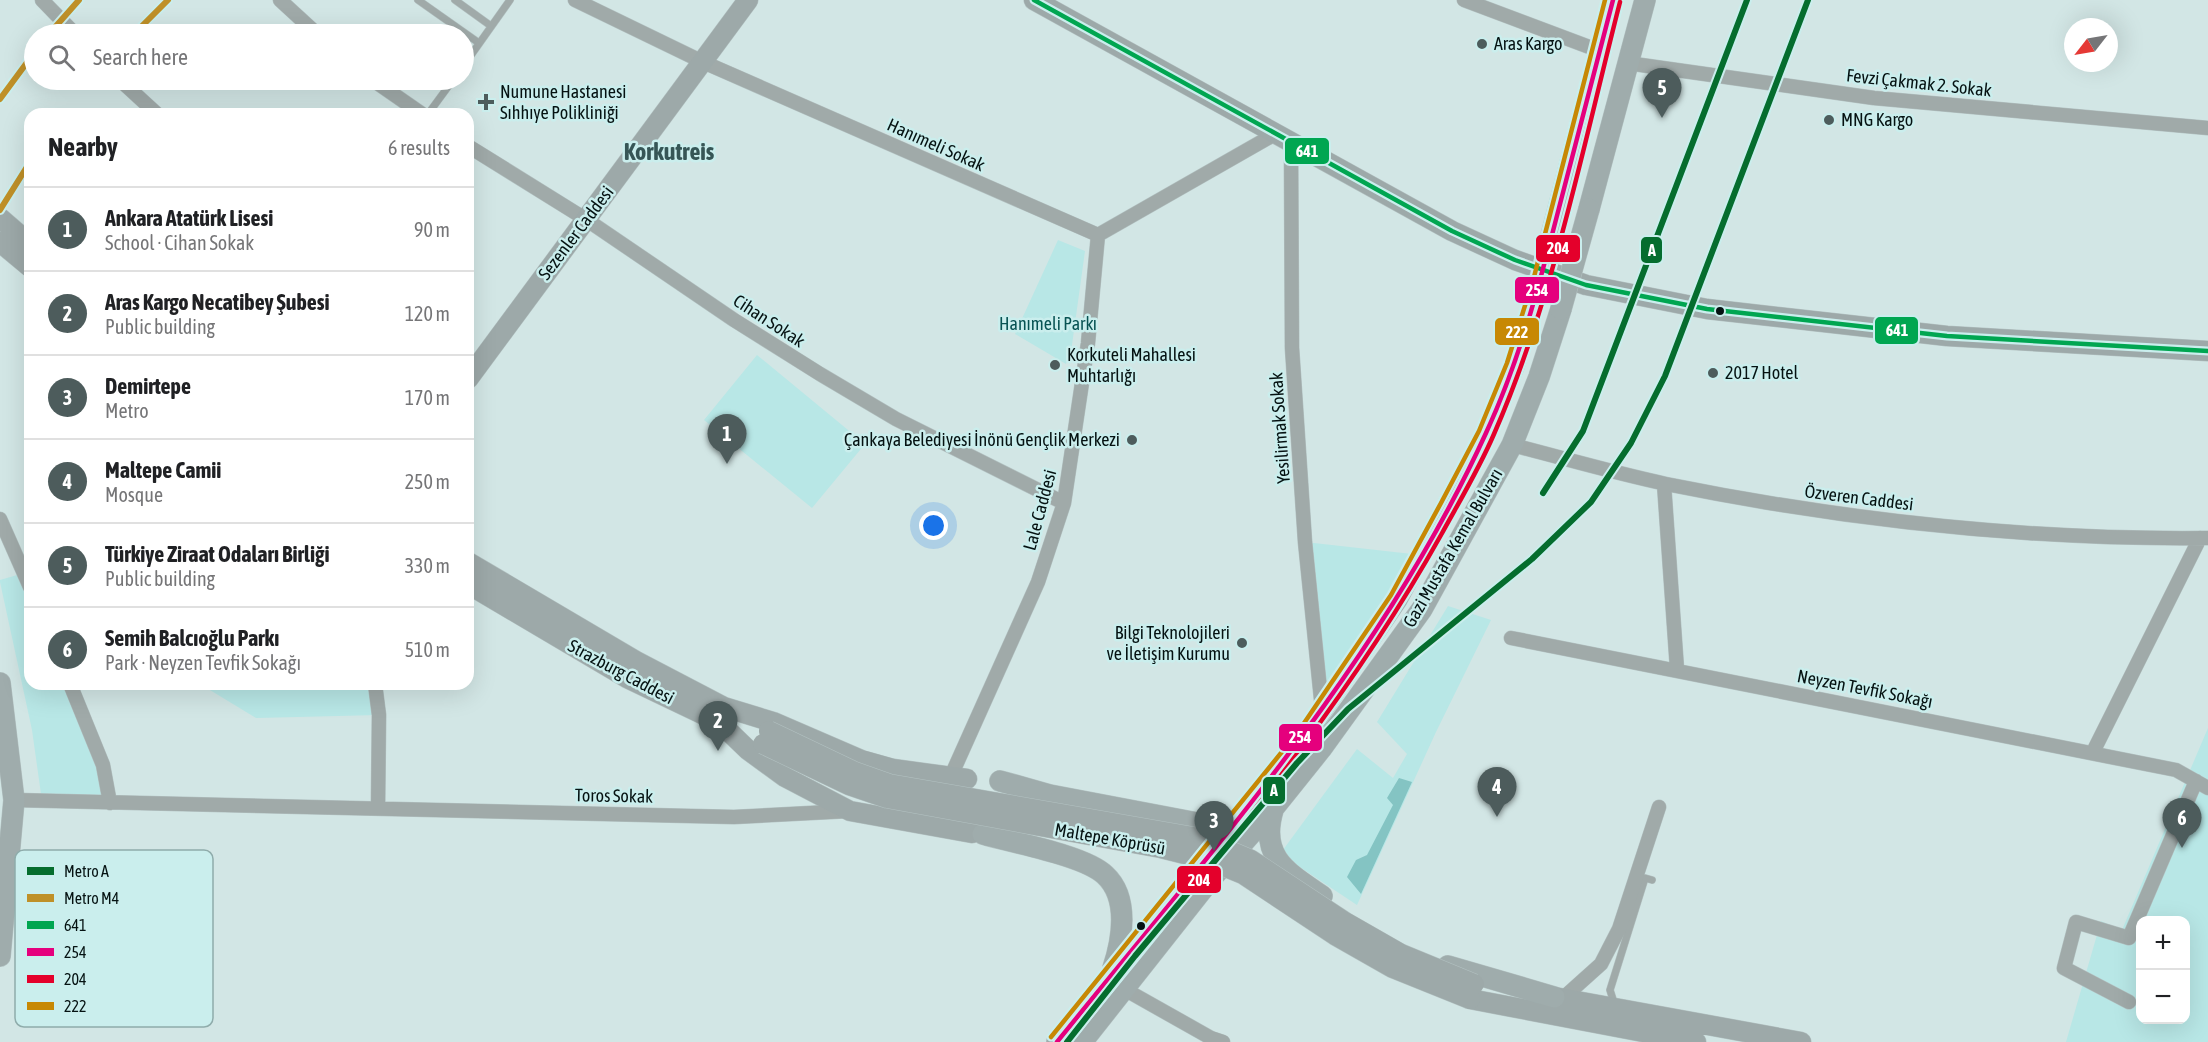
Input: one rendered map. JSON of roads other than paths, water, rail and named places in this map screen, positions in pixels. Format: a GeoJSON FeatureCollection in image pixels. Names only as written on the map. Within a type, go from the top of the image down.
{"type":"FeatureCollection","features":[{"type":"Feature","properties":{"kind":"main road","name":"Sezenler Caddesi"},"geometry":{"type":"LineString","coordinates":[[474,371],[748,0]]}},
{"type":"Feature","properties":{"kind":"main road"},"geometry":{"type":"LineString","coordinates":[[1034,0],[1469,240],[1586,285],[1707,309],[1936,335],[2208,351]]}},
{"type":"Feature","properties":{"kind":"main road","name":"Gazi Mustafa Kemal Bulvarı"},"geometry":{"type":"LineString","coordinates":[[1082,1042],[1117,983],[1233,820],[1304,736],[1397,598],[1486,434],[1514,366],[1534,301],[1614,0]]}},
{"type":"Feature","properties":{"kind":"main road","name":"Gazi Mustafa Kemal Bulvarı"},"geometry":{"type":"LineString","coordinates":[[1057,1042],[1117,983],[1273,809],[1321,749],[1422,609],[1512,445],[1539,376],[1562,309],[1645,0]]}},
{"type":"Feature","properties":{"kind":"main road"},"geometry":{"type":"LineString","coordinates":[[2,225],[24,240]]}},
{"type":"Feature","properties":{"kind":"main road"},"geometry":{"type":"LineString","coordinates":[[2,225],[24,258]]}},
{"type":"Feature","properties":{"kind":"main road","name":"Strazburg Caddesi"},"geometry":{"type":"LineString","coordinates":[[474,566],[722,715],[748,750],[785,777],[850,811],[978,834]]}},
{"type":"Feature","properties":{"kind":"main road","name":"Strazburg Caddesi"},"geometry":{"type":"LineString","coordinates":[[474,588],[627,678],[722,715],[773,722],[878,765],[892,769],[959,777]]}},
{"type":"Feature","properties":{"kind":"main road"},"geometry":{"type":"LineString","coordinates":[[0,683],[14,800],[0,956]]}},
{"type":"Feature","properties":{"kind":"main road","name":"Maltepe Köprüsü"},"geometry":{"type":"LineString","coordinates":[[722,715],[766,737],[889,784],[1162,831],[1221,846],[1251,860],[1345,922],[1472,991]]}},
{"type":"Feature","properties":{"kind":"main road"},"geometry":{"type":"LineString","coordinates":[[1117,983],[1121,912],[1116,892],[1106,876],[1070,858],[978,834],[964,828],[953,812],[954,793],[959,777],[984,775],[1050,795],[1208,825],[1233,820]]}},
{"type":"Feature","properties":{"kind":"main road"},"geometry":{"type":"LineString","coordinates":[[978,834],[1000,828],[1010,814],[1010,796],[1000,781]]}},
{"type":"Feature","properties":{"kind":"main road"},"geometry":{"type":"LineString","coordinates":[[1273,809],[1267,830],[1270,845],[1281,864],[1356,920],[1432,961],[1558,998],[1801,1042]]}},
{"type":"Feature","properties":{"kind":"main road"},"geometry":{"type":"LineString","coordinates":[[1472,991],[1558,998]]}},
{"type":"Feature","properties":{"kind":"main road"},"geometry":{"type":"LineString","coordinates":[[1472,991],[1696,1042]]}},
{"type":"Feature","properties":{"kind":"street"},"geometry":{"type":"LineString","coordinates":[[42,0],[65,24]]}},
{"type":"Feature","properties":{"kind":"street"},"geometry":{"type":"LineString","coordinates":[[280,0],[306,24]]}},
{"type":"Feature","properties":{"kind":"street","name":"Hanımeli Sokak"},"geometry":{"type":"LineString","coordinates":[[575,0],[703,62],[1098,236]]}},
{"type":"Feature","properties":{"kind":"street"},"geometry":{"type":"LineString","coordinates":[[1464,0],[1600,51]]}},
{"type":"Feature","properties":{"kind":"street","name":"Fevzi Çakmak 2. Sokak"},"geometry":{"type":"LineString","coordinates":[[1628,63],[1874,98],[2208,128]]}},
{"type":"Feature","properties":{"kind":"street"},"geometry":{"type":"LineString","coordinates":[[131,90],[150,108]]}},
{"type":"Feature","properties":{"kind":"street"},"geometry":{"type":"LineString","coordinates":[[387,90],[413,108]]}},
{"type":"Feature","properties":{"kind":"street"},"geometry":{"type":"LineString","coordinates":[[1098,236],[1283,139]]}},
{"type":"Feature","properties":{"kind":"street","name":"Yesilirmak Sokak"},"geometry":{"type":"LineString","coordinates":[[1283,139],[1292,348],[1305,542],[1322,709]]}},
{"type":"Feature","properties":{"kind":"street","name":"Cihan Sokak"},"geometry":{"type":"LineString","coordinates":[[474,156],[586,220],[734,320],[896,419],[1064,503]]}},
{"type":"Feature","properties":{"kind":"street","name":"Lale Caddesi"},"geometry":{"type":"LineString","coordinates":[[959,777],[1038,582],[1064,503],[1088,344],[1098,236]]}},
{"type":"Feature","properties":{"kind":"street","name":"Özveren Caddesi"},"geometry":{"type":"LineString","coordinates":[[1512,445],[1664,484],[1799,509],[1929,525],[2093,536],[2204,538]]}},
{"type":"Feature","properties":{"kind":"street"},"geometry":{"type":"LineString","coordinates":[[1664,484],[1677,669]]}},
{"type":"Feature","properties":{"kind":"street"},"geometry":{"type":"LineString","coordinates":[[0,519],[24,571]]}},
{"type":"Feature","properties":{"kind":"street"},"geometry":{"type":"LineString","coordinates":[[2093,752],[2204,538]]}},
{"type":"Feature","properties":{"kind":"street","name":"Neyzen Tevfik Sokağı"},"geometry":{"type":"LineString","coordinates":[[1511,638],[2093,752],[2176,770],[2202,784]]}},
{"type":"Feature","properties":{"kind":"street"},"geometry":{"type":"LineString","coordinates":[[72,690],[103,765],[110,803]]}},
{"type":"Feature","properties":{"kind":"street"},"geometry":{"type":"LineString","coordinates":[[376,690],[379,715],[378,808]]}},
{"type":"Feature","properties":{"kind":"street"},"geometry":{"type":"LineString","coordinates":[[2129,1002],[2064,968],[2076,922],[2129,938],[2202,784]]}},
{"type":"Feature","properties":{"kind":"street","name":"Toros Sokak"},"geometry":{"type":"LineString","coordinates":[[14,800],[734,817],[850,811]]}},
{"type":"Feature","properties":{"kind":"street"},"geometry":{"type":"LineString","coordinates":[[1558,998],[1600,964],[1619,929],[1659,807]]}},
{"type":"Feature","properties":{"kind":"street"},"geometry":{"type":"LineString","coordinates":[[1117,983],[1210,1038],[1223,1042]]}},
{"type":"Feature","properties":{"kind":"lane"},"geometry":{"type":"LineString","coordinates":[[418,0],[452,24]]}},
{"type":"Feature","properties":{"kind":"lane"},"geometry":{"type":"LineString","coordinates":[[455,0],[492,26]]}},
{"type":"Feature","properties":{"kind":"lane"},"geometry":{"type":"LineString","coordinates":[[474,50],[510,0]]}},
{"type":"Feature","properties":{"kind":"lane"},"geometry":{"type":"LineString","coordinates":[[474,39],[479,43]]}},
{"type":"Feature","properties":{"kind":"lane"},"geometry":{"type":"LineString","coordinates":[[432,108],[446,90]]}},
{"type":"Feature","properties":{"kind":"lane"},"geometry":{"type":"LineString","coordinates":[[1615,1009],[1610,990],[1645,878],[1652,880]]}},
{"type":"Feature","properties":{"kind":"metro line","name":"M4"},"geometry":{"type":"LineString","coordinates":[[58,24],[79,0]]}},
{"type":"Feature","properties":{"kind":"metro line","name":"M4"},"geometry":{"type":"LineString","coordinates":[[144,24],[168,0]]}},
{"type":"Feature","properties":{"kind":"metro line","name":"A"},"geometry":{"type":"LineString","coordinates":[[1543,493],[1583,431],[1747,0]]}},
{"type":"Feature","properties":{"kind":"metro line","name":"A"},"geometry":{"type":"LineString","coordinates":[[1067,1042],[1135,956],[1297,763],[1348,709],[1532,559],[1591,502],[1631,443],[1665,376],[1808,0]]}},
{"type":"Feature","properties":{"kind":"metro line","name":"M4"},"geometry":{"type":"LineString","coordinates":[[0,99],[24,67]]}},
{"type":"Feature","properties":{"kind":"metro line","name":"M4"},"geometry":{"type":"LineString","coordinates":[[0,210],[24,172]]}},
{"type":"Feature","properties":{"kind":"place","name":"Aras Kargo"},"geometry":{"type":"Point","coordinates":[1482,44]}},
{"type":"Feature","properties":{"kind":"place","name":"Numune Hastanesi Sıhhıye Polikliniği"},"geometry":{"type":"Point","coordinates":[486,102]}},
{"type":"Feature","properties":{"kind":"place","name":"Türkiye Ziraat Odaları Birliği"},"geometry":{"type":"Point","coordinates":[1662,118]}},
{"type":"Feature","properties":{"kind":"place","name":"MNG Kargo"},"geometry":{"type":"Point","coordinates":[1829,120]}},
{"type":"Feature","properties":{"kind":"place","name":"Korkuteli Mahallesi Muhtarlığı"},"geometry":{"type":"Point","coordinates":[1055,365]}},
{"type":"Feature","properties":{"kind":"place","name":"2017 Hotel"},"geometry":{"type":"Point","coordinates":[1713,373]}},
{"type":"Feature","properties":{"kind":"place","name":"Çankaya Belediyesi İnönü Gençlik Merkezi"},"geometry":{"type":"Point","coordinates":[1132,440]}},
{"type":"Feature","properties":{"kind":"place","name":"Ankara Atatürk Lisesi"},"geometry":{"type":"Point","coordinates":[727,464]}},
{"type":"Feature","properties":{"kind":"place","name":"Bilgi Teknolojileri ve İletişim Kurumu"},"geometry":{"type":"Point","coordinates":[1242,643]}},
{"type":"Feature","properties":{"kind":"place","name":"Aras Kargo Necatibey Şubesi"},"geometry":{"type":"Point","coordinates":[718,751]}},
{"type":"Feature","properties":{"kind":"place","name":"Maltepe Camii"},"geometry":{"type":"Point","coordinates":[1497,817]}},
{"type":"Feature","properties":{"kind":"place","name":"Semih Balcıoğlu Parkı"},"geometry":{"type":"Point","coordinates":[2182,848]}},
{"type":"Feature","properties":{"kind":"place","name":"Demirtepe"},"geometry":{"type":"Point","coordinates":[1214,851]}},
{"type":"Feature","properties":{"kind":"district","name":"Korkutreis"},"geometry":{"type":"Point","coordinates":[669,152]}},
{"type":"Feature","properties":{"kind":"park label","name":"Hanımeli Parkı"},"geometry":{"type":"Point","coordinates":[1048,324]}}]}
